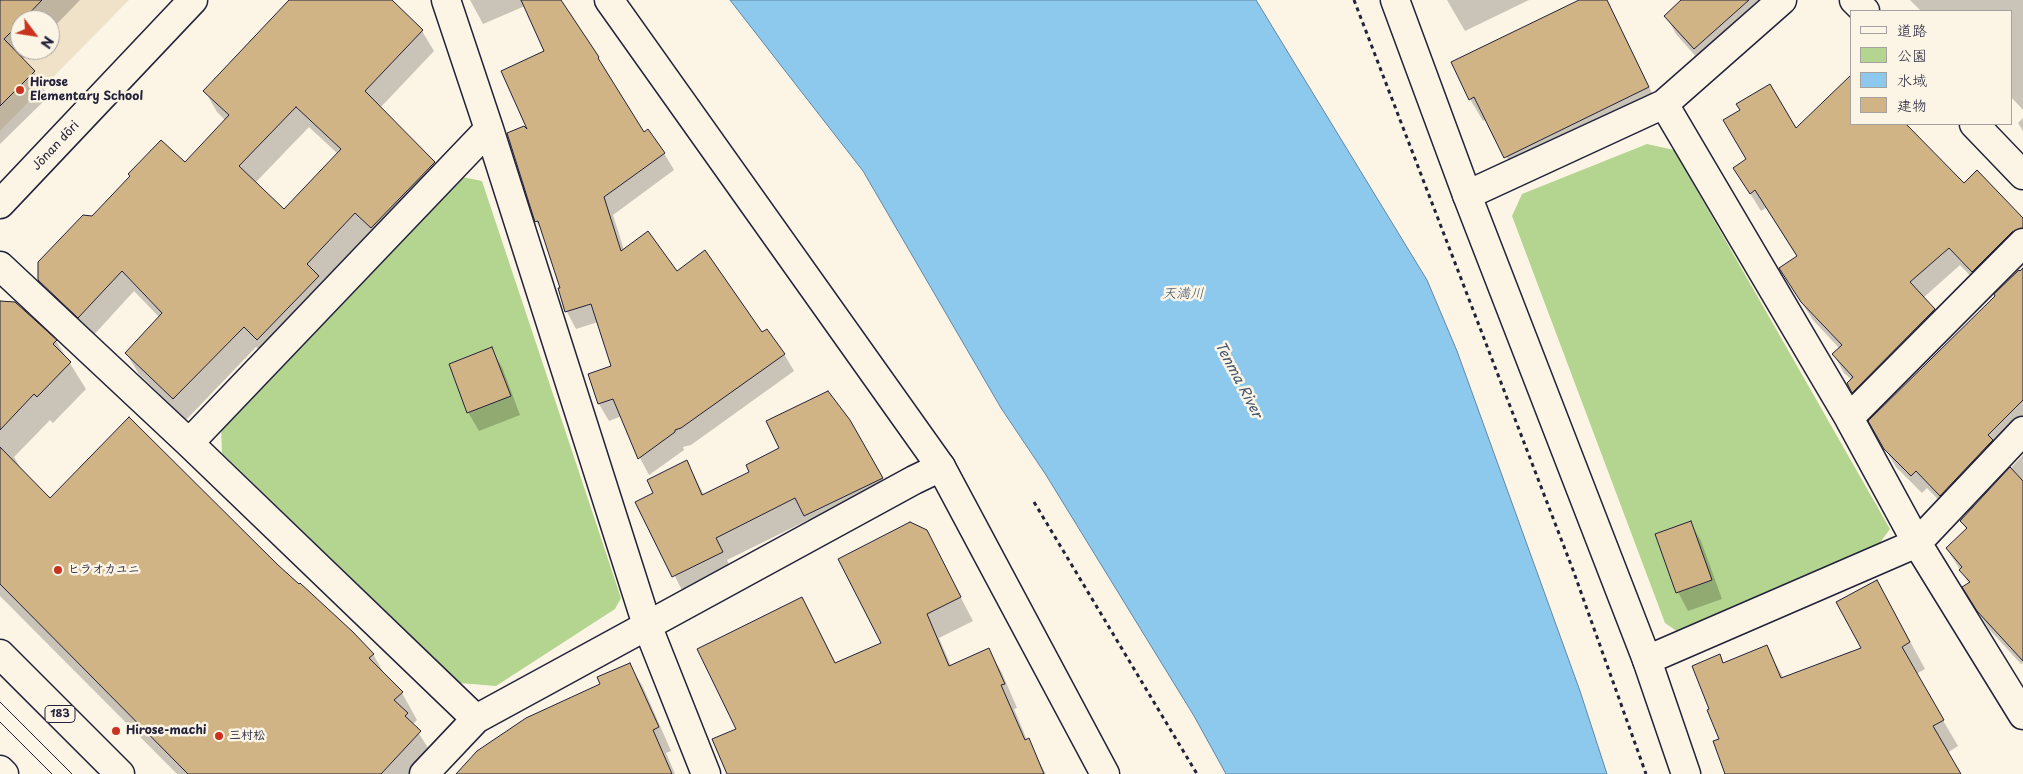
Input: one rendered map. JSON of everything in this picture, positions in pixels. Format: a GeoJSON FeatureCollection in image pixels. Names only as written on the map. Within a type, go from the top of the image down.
{"type":"FeatureCollection","features":[{"type":"Feature","properties":{"kind":"main road","name":"Jōnan dōri"},"geometry":{"type":"LineString","coordinates":[[0,204],[193,0]]}},
{"type":"Feature","properties":{"kind":"main road"},"geometry":{"type":"LineString","coordinates":[[446,0],[489,129],[646,625],[706,774]]}},
{"type":"Feature","properties":{"kind":"main road"},"geometry":{"type":"LineString","coordinates":[[609,0],[941,467],[1105,774]]}},
{"type":"Feature","properties":{"kind":"main road"},"geometry":{"type":"LineString","coordinates":[[1395,0],[1646,660],[1686,774]]}},
{"type":"Feature","properties":{"kind":"main road"},"geometry":{"type":"LineString","coordinates":[[1468,195],[1664,104],[1782,0]]}},
{"type":"Feature","properties":{"kind":"main road"},"geometry":{"type":"LineString","coordinates":[[1854,0],[1864,10]]}},
{"type":"Feature","properties":{"kind":"main road"},"geometry":{"type":"LineString","coordinates":[[1664,104],[1850,418],[1917,542],[2020,704]]}},
{"type":"Feature","properties":{"kind":"main road"},"geometry":{"type":"LineString","coordinates":[[1975,125],[2023,175]]}},
{"type":"Feature","properties":{"kind":"main road"},"geometry":{"type":"LineString","coordinates":[[189,443],[489,129]]}},
{"type":"Feature","properties":{"kind":"main road"},"geometry":{"type":"LineString","coordinates":[[1850,418],[2023,243]]}},
{"type":"Feature","properties":{"kind":"main road"},"geometry":{"type":"LineString","coordinates":[[0,266],[189,443],[476,718]]}},
{"type":"Feature","properties":{"kind":"main road"},"geometry":{"type":"LineString","coordinates":[[1646,660],[1917,542],[2023,431]]}},
{"type":"Feature","properties":{"kind":"main road"},"geometry":{"type":"LineString","coordinates":[[424,774],[476,718],[941,467]]}},
{"type":"Feature","properties":{"kind":"main road","name":"183"},"geometry":{"type":"LineString","coordinates":[[0,654],[120,774]]}},
{"type":"Feature","properties":{"kind":"main road"},"geometry":{"type":"LineString","coordinates":[[0,770],[4,774]]}},
{"type":"Feature","properties":{"kind":"path"},"geometry":{"type":"LineString","coordinates":[[1354,0],[1573,570],[1646,774]]}},
{"type":"Feature","properties":{"kind":"path"},"geometry":{"type":"LineString","coordinates":[[1034,502],[1198,774]]}},
{"type":"Feature","properties":{"kind":"shaded area","name":"Hirose Elementary School"},"geometry":{"type":"Polygon","coordinates":[[[0,0],[129,0],[0,131],[0,0]]]}},
{"type":"Feature","properties":{"kind":"green space"},"geometry":{"type":"Polygon","coordinates":[[[1647,144],[1674,150],[1890,529],[1876,548],[1681,634],[1665,623],[1512,216],[1522,194],[1647,144]]]}},
{"type":"Feature","properties":{"kind":"green space"},"geometry":{"type":"Polygon","coordinates":[[[458,176],[482,181],[621,598],[615,609],[496,686],[460,683],[222,453],[221,426],[458,176]]]}},
{"type":"Feature","properties":{"kind":"water","name":"天満川"},"geometry":{"type":"Polygon","coordinates":[[[730,0],[1256,0],[1427,280],[1457,351],[1580,691],[1607,774],[1226,774],[1194,716],[1046,475],[1001,408],[863,171],[730,0]]]}},
{"type":"Feature","properties":{"kind":"building"},"geometry":{"type":"Polygon","coordinates":[[[0,0],[42,0],[32,10],[10,10],[10,33],[4,39],[10,45],[10,60],[24,60],[35,71],[0,106],[0,0]]]}},
{"type":"Feature","properties":{"kind":"building"},"geometry":{"type":"Polygon","coordinates":[[[289,0],[392,0],[423,30],[365,91],[435,162],[371,228],[355,213],[307,264],[319,276],[257,340],[244,327],[173,399],[125,353],[162,313],[122,271],[78,318],[38,280],[38,262],[83,215],[92,216],[130,176],[128,174],[161,140],[185,162],[229,115],[203,91],[289,0]],[[296,107],[239,166],[284,209],[341,149],[296,107]]]}},
{"type":"Feature","properties":{"kind":"building"},"geometry":{"type":"Polygon","coordinates":[[[521,0],[561,0],[599,57],[644,132],[648,129],[665,153],[604,197],[621,251],[648,231],[677,271],[705,250],[762,332],[767,329],[785,354],[681,428],[675,430],[675,432],[638,459],[613,399],[598,404],[588,374],[611,366],[591,304],[565,312],[558,288],[560,288],[538,221],[535,222],[507,133],[524,126],[527,129],[501,71],[544,51],[521,0]]]}},
{"type":"Feature","properties":{"kind":"building"},"geometry":{"type":"Polygon","coordinates":[[[1579,0],[1607,0],[1649,87],[1504,158],[1474,97],[1469,100],[1451,62],[1579,0]]]}},
{"type":"Feature","properties":{"kind":"building"},"geometry":{"type":"Polygon","coordinates":[[[1681,0],[1749,0],[1694,49],[1664,16],[1681,0]]]}},
{"type":"Feature","properties":{"kind":"building"},"geometry":{"type":"Polygon","coordinates":[[[1850,76],[1850,125],[1907,125],[1964,183],[1977,170],[2023,218],[2023,228],[2012,232],[1972,272],[1949,248],[1910,282],[1935,309],[1852,393],[1847,383],[1853,377],[1832,354],[1842,345],[1801,302],[1779,268],[1797,256],[1755,190],[1750,194],[1733,168],[1746,159],[1723,120],[1740,110],[1736,104],[1770,84],[1796,128],[1850,76]]]}},
{"type":"Feature","properties":{"kind":"building"},"geometry":{"type":"Polygon","coordinates":[[[2023,268],[2023,400],[1988,435],[1993,440],[1940,496],[1916,471],[1911,476],[1884,449],[1868,421],[1995,296],[1994,294],[2023,268]]]}},
{"type":"Feature","properties":{"kind":"building"},"geometry":{"type":"Polygon","coordinates":[[[0,301],[15,302],[57,340],[53,344],[71,362],[37,397],[34,394],[0,430],[0,301]]]}},
{"type":"Feature","properties":{"kind":"building"},"geometry":{"type":"Polygon","coordinates":[[[492,347],[511,396],[467,413],[449,364],[492,347]]]}},
{"type":"Feature","properties":{"kind":"building"},"geometry":{"type":"Polygon","coordinates":[[[828,391],[850,420],[883,478],[804,516],[795,498],[716,538],[723,552],[672,577],[635,502],[653,493],[647,480],[687,460],[702,495],[749,472],[746,465],[779,448],[766,421],[828,391]]]}},
{"type":"Feature","properties":{"kind":"building"},"geometry":{"type":"Polygon","coordinates":[[[129,417],[278,565],[353,632],[374,654],[369,658],[403,692],[394,700],[408,713],[405,716],[421,731],[381,774],[188,774],[0,584],[0,447],[50,498],[129,417]]]}},
{"type":"Feature","properties":{"kind":"building"},"geometry":{"type":"Polygon","coordinates":[[[2010,467],[2023,481],[2023,661],[1977,611],[1962,587],[1970,582],[1959,570],[1962,567],[1946,548],[1967,528],[1960,521],[2010,467]]]}},
{"type":"Feature","properties":{"kind":"building"},"geometry":{"type":"Polygon","coordinates":[[[1691,521],[1712,580],[1676,593],[1655,534],[1691,521]]]}},
{"type":"Feature","properties":{"kind":"building"},"geometry":{"type":"Polygon","coordinates":[[[910,522],[927,530],[961,597],[927,614],[949,666],[989,648],[1005,684],[1001,685],[1025,740],[1029,738],[1044,774],[727,774],[712,739],[736,729],[697,649],[802,597],[835,663],[881,643],[838,559],[910,522]]]}},
{"type":"Feature","properties":{"kind":"building"},"geometry":{"type":"Polygon","coordinates":[[[1877,580],[1910,642],[1902,647],[1944,720],[1933,726],[1961,774],[1725,774],[1713,741],[1719,739],[1692,666],[1720,654],[1723,663],[1767,645],[1781,678],[1861,648],[1836,602],[1877,580]]]}},
{"type":"Feature","properties":{"kind":"building"},"geometry":{"type":"Polygon","coordinates":[[[630,663],[659,727],[653,730],[672,774],[456,774],[477,751],[526,718],[600,684],[597,677],[630,663]]]}},
{"type":"Feature","properties":{"kind":"tram line"},"geometry":{"type":"LineString","coordinates":[[0,702],[72,774]]}},
{"type":"Feature","properties":{"kind":"tram line"},"geometry":{"type":"LineString","coordinates":[[0,722],[52,774]]}},
{"type":"Feature","properties":{"kind":"place","name":"Hirose Elementary School"},"geometry":{"type":"Point","coordinates":[20,90]}},
{"type":"Feature","properties":{"kind":"place","name":"ヒラオカユニ"},"geometry":{"type":"Point","coordinates":[58,570]}},
{"type":"Feature","properties":{"kind":"place","name":"Hirose-machi"},"geometry":{"type":"Point","coordinates":[116,731]}},
{"type":"Feature","properties":{"kind":"place","name":"三村松"},"geometry":{"type":"Point","coordinates":[219,736]}},
{"type":"Feature","properties":{"kind":"water label","name":"Tenma River"},"geometry":{"type":"Point","coordinates":[1238,380]}}]}
